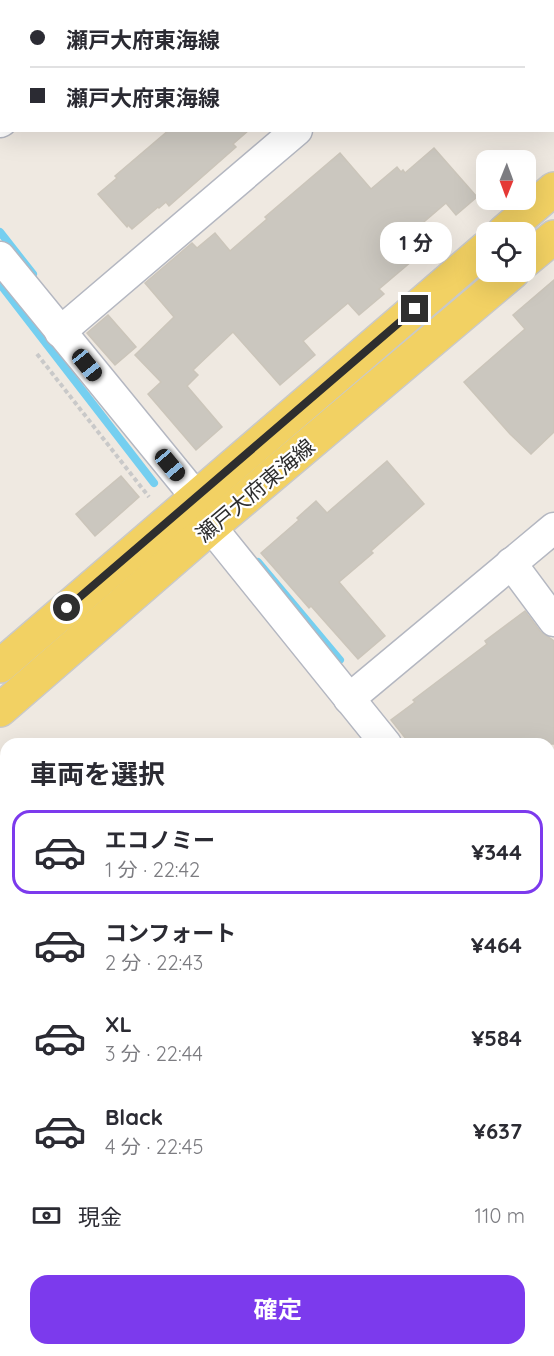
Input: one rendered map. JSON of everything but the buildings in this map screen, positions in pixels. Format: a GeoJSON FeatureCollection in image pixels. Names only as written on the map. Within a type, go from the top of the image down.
{"type":"FeatureCollection","features":[{"type":"Feature","properties":{"kind":"main road"},"geometry":{"type":"LineString","coordinates":[[516,222],[554,189]]}},
{"type":"Feature","properties":{"kind":"main road"},"geometry":{"type":"LineString","coordinates":[[536,252],[554,237]]}},
{"type":"Feature","properties":{"kind":"main road","name":"瀬戸大府東海線"},"geometry":{"type":"LineString","coordinates":[[0,666],[476,257]]}},
{"type":"Feature","properties":{"kind":"main road","name":"瀬戸大府東海線"},"geometry":{"type":"LineString","coordinates":[[0,710],[211,527],[501,282]]}},
{"type":"Feature","properties":{"kind":"street"},"geometry":{"type":"LineString","coordinates":[[60,332],[295,132]]}},
{"type":"Feature","properties":{"kind":"street"},"geometry":{"type":"LineString","coordinates":[[0,257],[196,497]]}},
{"type":"Feature","properties":{"kind":"street"},"geometry":{"type":"LineString","coordinates":[[211,527],[381,738]]}},
{"type":"Feature","properties":{"kind":"street"},"geometry":{"type":"LineString","coordinates":[[349,699],[554,528]]}},
{"type":"Feature","properties":{"kind":"street"},"geometry":{"type":"LineString","coordinates":[[512,563],[554,621]]}},
{"type":"Feature","properties":{"kind":"path"},"geometry":{"type":"LineString","coordinates":[[35,351],[168,521]]}},
{"type":"Feature","properties":{"kind":"waterway"},"geometry":{"type":"LineString","coordinates":[[0,232],[33,274]]}},
{"type":"Feature","properties":{"kind":"waterway"},"geometry":{"type":"LineString","coordinates":[[0,284],[154,483]]}},
{"type":"Feature","properties":{"kind":"waterway"},"geometry":{"type":"LineString","coordinates":[[258,562],[340,660]]}},
{"type":"Feature","properties":{"kind":"route"},"geometry":{"type":"LineString","coordinates":[[67,608],[415,309]]}}]}
